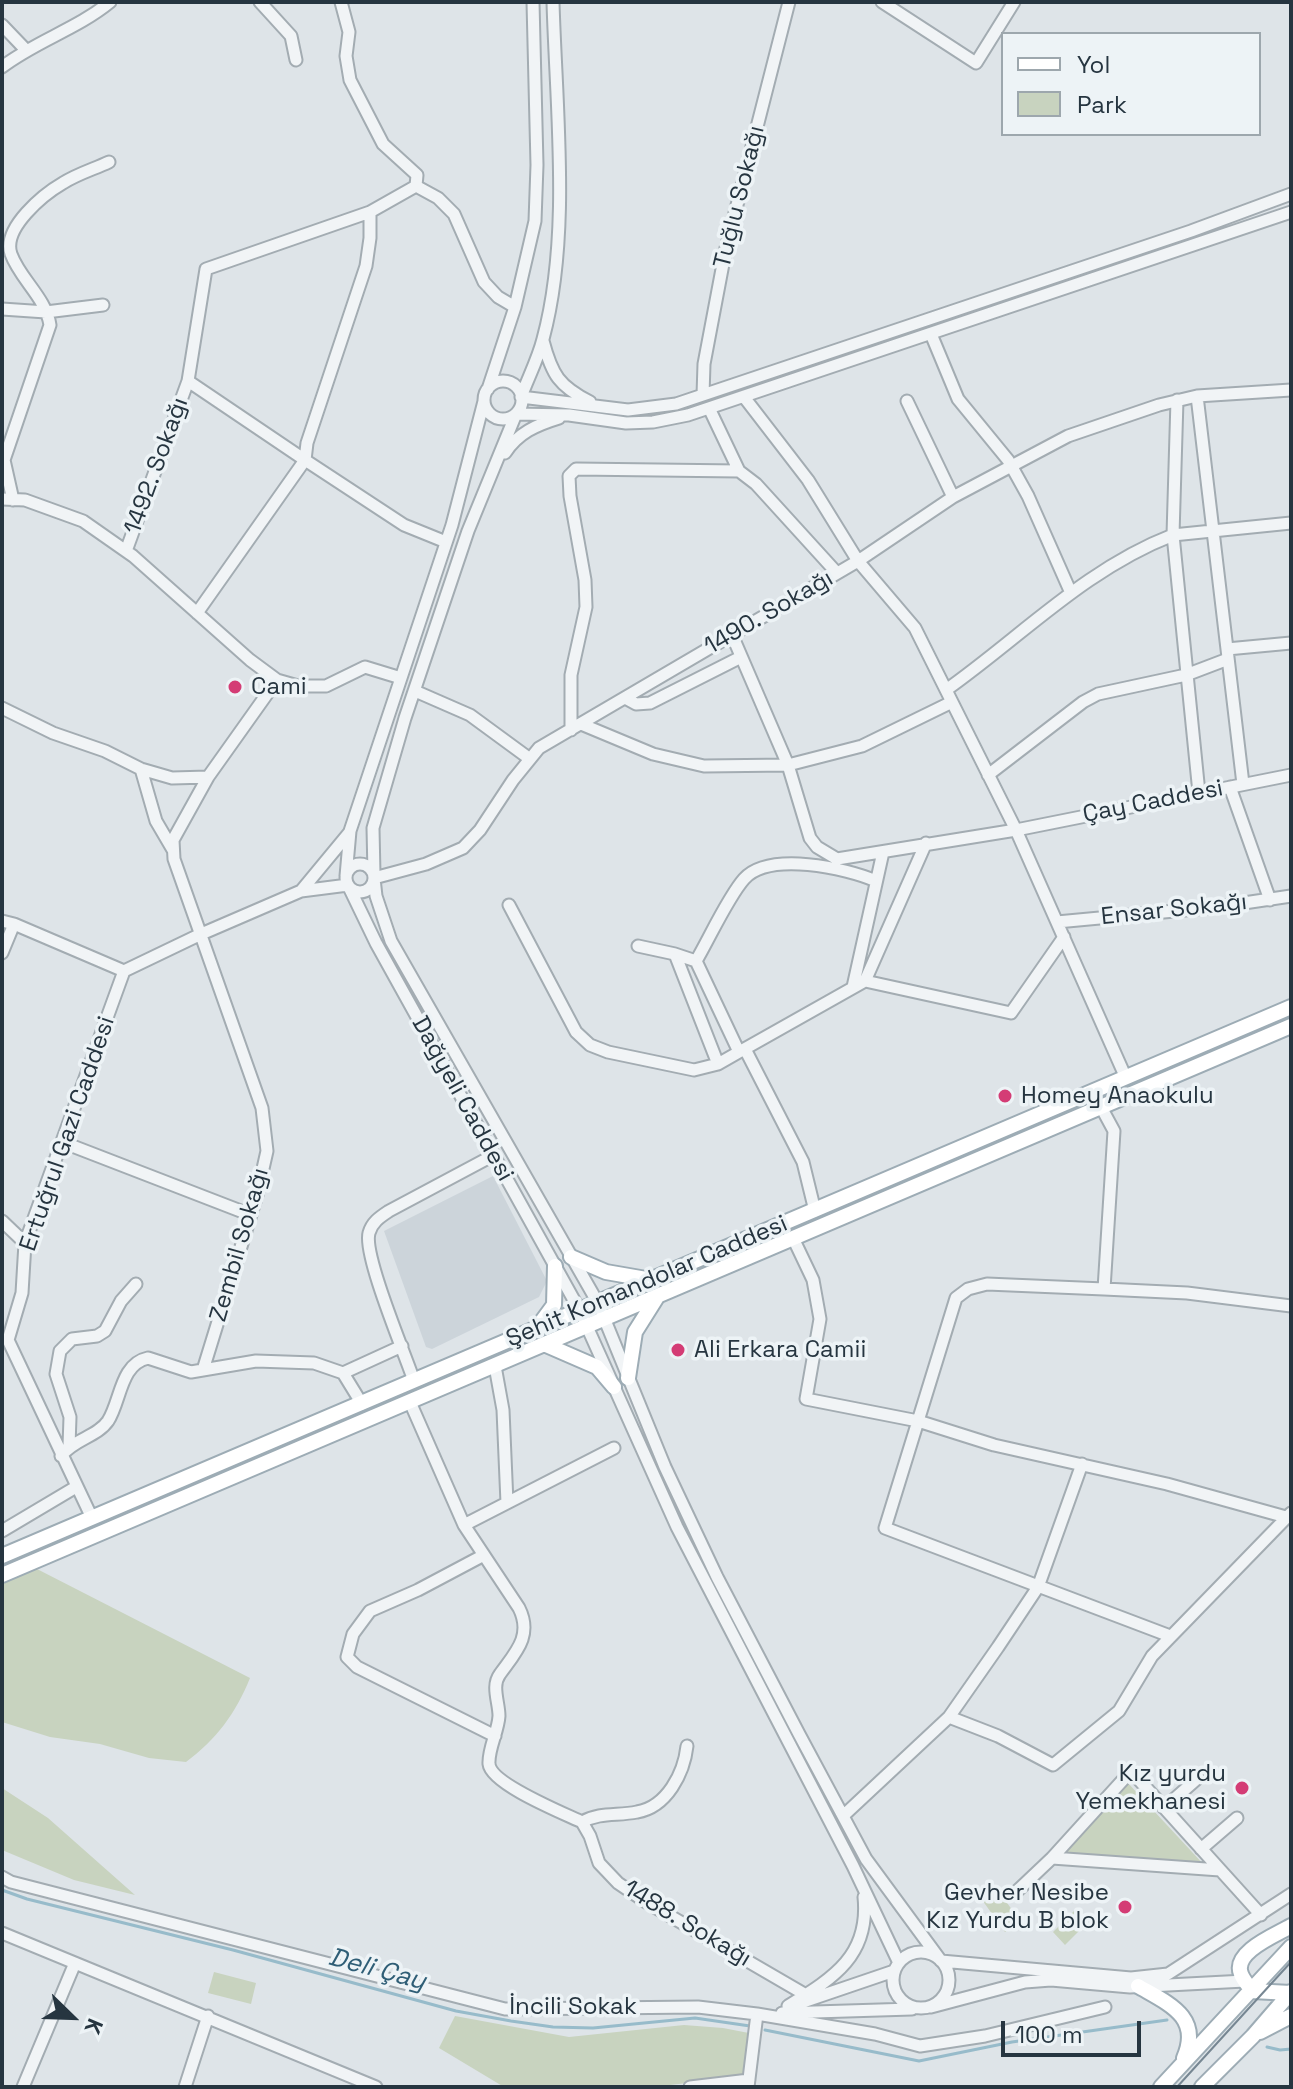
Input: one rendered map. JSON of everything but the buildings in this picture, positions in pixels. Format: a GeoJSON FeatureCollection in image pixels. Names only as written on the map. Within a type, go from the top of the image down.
{"type":"FeatureCollection","features":[{"type":"Feature","properties":{"kind":"main road","name":"Şehit Komandolar Caddesi"},"geometry":{"type":"LineString","coordinates":[[2,1556],[1291,1007]]}},
{"type":"Feature","properties":{"kind":"main road","name":"Şehit Komandolar Caddesi"},"geometry":{"type":"LineString","coordinates":[[2,1575],[1291,1026]]}},
{"type":"Feature","properties":{"kind":"main road"},"geometry":{"type":"LineString","coordinates":[[571,1257],[606,1272],[652,1280]]}},
{"type":"Feature","properties":{"kind":"main road"},"geometry":{"type":"LineString","coordinates":[[535,1330],[554,1305],[555,1266]]}},
{"type":"Feature","properties":{"kind":"main road"},"geometry":{"type":"LineString","coordinates":[[628,1378],[635,1332],[659,1295]]}},
{"type":"Feature","properties":{"kind":"main road"},"geometry":{"type":"LineString","coordinates":[[544,1344],[597,1367],[614,1387]]}},
{"type":"Feature","properties":{"kind":"main road"},"geometry":{"type":"LineString","coordinates":[[1249,1986],[1239,1968],[1245,1954],[1291,1926]]}},
{"type":"Feature","properties":{"kind":"main road"},"geometry":{"type":"LineString","coordinates":[[1161,2087],[1249,1986],[1289,1950]]}},
{"type":"Feature","properties":{"kind":"main road"},"geometry":{"type":"LineString","coordinates":[[1138,1986],[1171,2005],[1190,2030],[1189,2047],[1180,2066]]}},
{"type":"Feature","properties":{"kind":"main road"},"geometry":{"type":"LineString","coordinates":[[1249,1986],[1291,1993]]}},
{"type":"Feature","properties":{"kind":"main road"},"geometry":{"type":"LineString","coordinates":[[1208,2084],[1291,1993]]}},
{"type":"Feature","properties":{"kind":"main road"},"geometry":{"type":"LineString","coordinates":[[1253,2036],[1291,2016]]}},
{"type":"Feature","properties":{"kind":"street"},"geometry":{"type":"LineString","coordinates":[[92,2],[109,3]]}},
{"type":"Feature","properties":{"kind":"street"},"geometry":{"type":"LineString","coordinates":[[260,2],[291,36],[296,60]]}},
{"type":"Feature","properties":{"kind":"street"},"geometry":{"type":"LineString","coordinates":[[341,2],[349,32],[346,56],[350,80],[383,144],[417,175],[416,186]]}},
{"type":"Feature","properties":{"kind":"street"},"geometry":{"type":"LineString","coordinates":[[347,880],[350,867],[359,863],[368,866],[374,876],[371,887],[354,891],[347,880],[350,831],[446,542],[529,250],[536,199],[533,2]]}},
{"type":"Feature","properties":{"kind":"street"},"geometry":{"type":"LineString","coordinates":[[491,474],[543,341],[555,273],[558,216],[553,2]]}},
{"type":"Feature","properties":{"kind":"street","name":"Tuğlu Sokağı"},"geometry":{"type":"LineString","coordinates":[[703,395],[704,364],[726,248],[789,2]]}},
{"type":"Feature","properties":{"kind":"street"},"geometry":{"type":"LineString","coordinates":[[882,2],[976,63],[1014,2]]}},
{"type":"Feature","properties":{"kind":"street"},"geometry":{"type":"LineString","coordinates":[[2,67],[25,49],[88,19],[109,3]]}},
{"type":"Feature","properties":{"kind":"street"},"geometry":{"type":"LineString","coordinates":[[2,25],[25,49]]}},
{"type":"Feature","properties":{"kind":"street"},"geometry":{"type":"LineString","coordinates":[[109,162],[56,187],[13,229],[11,255],[46,312],[50,325],[4,460],[8,500],[25,500],[83,521],[126,551],[277,680],[298,686],[326,686],[365,667],[401,678]]}},
{"type":"Feature","properties":{"kind":"street"},"geometry":{"type":"LineString","coordinates":[[197,613],[305,460],[307,443],[366,266],[370,212],[416,186]]}},
{"type":"Feature","properties":{"kind":"street"},"geometry":{"type":"LineString","coordinates":[[416,186],[438,198],[454,214],[484,282],[498,297],[515,307]]}},
{"type":"Feature","properties":{"kind":"street"},"geometry":{"type":"LineString","coordinates":[[521,397],[628,410],[649,409],[703,395],[1191,231],[1291,194]]}},
{"type":"Feature","properties":{"kind":"street","name":"1492. Sokağı"},"geometry":{"type":"LineString","coordinates":[[126,551],[188,381],[206,269],[370,212]]}},
{"type":"Feature","properties":{"kind":"street"},"geometry":{"type":"LineString","coordinates":[[521,397],[515,386],[498,382],[486,395],[485,407],[493,417],[505,419],[516,414],[569,415],[626,423],[653,422],[744,397],[1291,212]]}},
{"type":"Feature","properties":{"kind":"street"},"geometry":{"type":"LineString","coordinates":[[2,309],[46,312],[103,305]]}},
{"type":"Feature","properties":{"kind":"street"},"geometry":{"type":"LineString","coordinates":[[931,334],[958,399],[1006,457],[1028,496],[1071,593]]}},
{"type":"Feature","properties":{"kind":"street"},"geometry":{"type":"LineString","coordinates":[[543,341],[551,369],[560,383],[570,392],[598,406]]}},
{"type":"Feature","properties":{"kind":"street"},"geometry":{"type":"LineString","coordinates":[[188,381],[404,525],[446,542]]}},
{"type":"Feature","properties":{"kind":"street","name":"1490. Sokağı"},"geometry":{"type":"LineString","coordinates":[[374,876],[426,864],[463,848],[480,830],[539,748],[858,561],[953,497],[1068,436],[1177,400],[1291,390]]}},
{"type":"Feature","properties":{"kind":"street"},"geometry":{"type":"LineString","coordinates":[[1197,396],[1227,654],[1236,786],[1270,900]]}},
{"type":"Feature","properties":{"kind":"street"},"geometry":{"type":"LineString","coordinates":[[744,397],[808,480],[858,561],[915,628],[1016,830],[1126,1078]]}},
{"type":"Feature","properties":{"kind":"street"},"geometry":{"type":"LineString","coordinates":[[1177,400],[1173,535],[1199,793]]}},
{"type":"Feature","properties":{"kind":"street"},"geometry":{"type":"LineString","coordinates":[[907,401],[953,497]]}},
{"type":"Feature","properties":{"kind":"street"},"geometry":{"type":"LineString","coordinates":[[709,408],[739,471],[756,484],[837,573]]}},
{"type":"Feature","properties":{"kind":"street"},"geometry":{"type":"LineString","coordinates":[[491,474],[512,443],[526,431],[569,415]]}},
{"type":"Feature","properties":{"kind":"street"},"geometry":{"type":"LineString","coordinates":[[739,471],[576,469],[569,476],[585,580],[586,607],[571,675],[576,727],[653,754],[704,766],[788,765],[862,746],[952,702]]}},
{"type":"Feature","properties":{"kind":"street","name":"Dağyeli Caddesi"},"geometry":{"type":"LineString","coordinates":[[491,474],[468,531],[377,810],[373,838],[376,896],[391,941],[598,1303],[665,1467],[717,1577],[843,1816],[866,1859],[941,1961]]}},
{"type":"Feature","properties":{"kind":"street"},"geometry":{"type":"LineString","coordinates":[[946,690],[1071,593],[1103,572],[1173,535],[1291,523]]}},
{"type":"Feature","properties":{"kind":"street","name":"Çay Caddesi"},"geometry":{"type":"LineString","coordinates":[[732,635],[788,765],[810,838],[817,847],[837,859],[1016,830],[1291,775]]}},
{"type":"Feature","properties":{"kind":"street"},"geometry":{"type":"LineString","coordinates":[[988,775],[1083,702],[1098,694],[1186,675],[1227,654],[1291,643]]}},
{"type":"Feature","properties":{"kind":"street"},"geometry":{"type":"LineString","coordinates":[[625,698],[636,704],[650,703],[741,657]]}},
{"type":"Feature","properties":{"kind":"street"},"geometry":{"type":"LineString","coordinates":[[173,850],[177,831],[208,777],[277,680]]}},
{"type":"Feature","properties":{"kind":"street"},"geometry":{"type":"LineString","coordinates":[[415,691],[470,715],[530,759]]}},
{"type":"Feature","properties":{"kind":"street"},"geometry":{"type":"LineString","coordinates":[[2,708],[141,769],[172,778],[208,777]]}},
{"type":"Feature","properties":{"kind":"street","name":"Zembil Sokağı"},"geometry":{"type":"LineString","coordinates":[[141,769],[156,821],[173,850],[199,935],[262,1108],[267,1151],[251,1215],[203,1370]]}},
{"type":"Feature","properties":{"kind":"street"},"geometry":{"type":"LineString","coordinates":[[301,891],[350,831]]}},
{"type":"Feature","properties":{"kind":"street"},"geometry":{"type":"LineString","coordinates":[[865,981],[926,843]]}},
{"type":"Feature","properties":{"kind":"street"},"geometry":{"type":"LineString","coordinates":[[853,987],[883,852]]}},
{"type":"Feature","properties":{"kind":"street"},"geometry":{"type":"LineString","coordinates":[[696,961],[737,889],[754,871],[778,865],[833,867],[876,881]]}},
{"type":"Feature","properties":{"kind":"street"},"geometry":{"type":"LineString","coordinates":[[2,953],[8,923],[124,971],[301,891],[347,880]]}},
{"type":"Feature","properties":{"kind":"street","name":"Dağyeli Caddesi"},"geometry":{"type":"LineString","coordinates":[[347,880],[376,943],[580,1311],[677,1527],[863,1888],[896,1967]]}},
{"type":"Feature","properties":{"kind":"street","name":"Ensar Sokağı"},"geometry":{"type":"LineString","coordinates":[[1057,922],[1291,896]]}},
{"type":"Feature","properties":{"kind":"street"},"geometry":{"type":"LineString","coordinates":[[509,905],[576,1032],[590,1045],[608,1052],[694,1070],[718,1064],[865,981],[1011,1013],[1064,937]]}},
{"type":"Feature","properties":{"kind":"street"},"geometry":{"type":"LineString","coordinates":[[638,946],[696,961],[803,1162],[815,1211]]}},
{"type":"Feature","properties":{"kind":"street"},"geometry":{"type":"LineString","coordinates":[[675,954],[718,1064]]}},
{"type":"Feature","properties":{"kind":"street","name":"Ertuğrul Gazi Caddesi"},"geometry":{"type":"LineString","coordinates":[[92,1518],[76,1487],[65,1451],[5,1339],[22,1293],[25,1243],[124,971]]}},
{"type":"Feature","properties":{"kind":"street"},"geometry":{"type":"LineString","coordinates":[[1101,1107],[1114,1131],[1104,1289]]}},
{"type":"Feature","properties":{"kind":"street"},"geometry":{"type":"LineString","coordinates":[[62,1142],[251,1215]]}},
{"type":"Feature","properties":{"kind":"street"},"geometry":{"type":"LineString","coordinates":[[414,1381],[372,1260],[368,1235],[374,1221],[494,1155]]}},
{"type":"Feature","properties":{"kind":"street"},"geometry":{"type":"LineString","coordinates":[[2,1221],[25,1243]]}},
{"type":"Feature","properties":{"kind":"street"},"geometry":{"type":"LineString","coordinates":[[793,1238],[813,1280],[820,1319],[806,1399],[918,1421],[994,1445],[1289,1514]]}},
{"type":"Feature","properties":{"kind":"street"},"geometry":{"type":"LineString","coordinates":[[65,1451],[70,1417],[56,1374],[60,1351],[72,1339],[97,1336],[105,1331],[121,1301],[136,1284]]}},
{"type":"Feature","properties":{"kind":"street"},"geometry":{"type":"LineString","coordinates":[[1170,1636],[885,1528],[956,1298],[968,1289],[987,1284],[1187,1293],[1291,1306]]}},
{"type":"Feature","properties":{"kind":"street"},"geometry":{"type":"LineString","coordinates":[[343,1373],[402,1346]]}},
{"type":"Feature","properties":{"kind":"street"},"geometry":{"type":"LineString","coordinates":[[65,1451],[108,1422],[131,1368],[142,1359],[154,1359],[191,1372],[256,1361],[314,1363],[343,1373],[362,1404]]}},
{"type":"Feature","properties":{"kind":"street"},"geometry":{"type":"LineString","coordinates":[[495,1366],[503,1410],[507,1503]]}},
{"type":"Feature","properties":{"kind":"street"},"geometry":{"type":"LineString","coordinates":[[410,1402],[464,1525],[519,1608],[525,1628],[520,1647],[496,1683],[499,1714],[489,1762],[494,1775],[582,1822],[600,1815],[638,1812],[653,1805],[676,1781],[687,1746]]}},
{"type":"Feature","properties":{"kind":"street"},"geometry":{"type":"LineString","coordinates":[[464,1525],[614,1448]]}},
{"type":"Feature","properties":{"kind":"street"},"geometry":{"type":"LineString","coordinates":[[843,1816],[949,1717],[1038,1587],[1082,1464]]}},
{"type":"Feature","properties":{"kind":"street"},"geometry":{"type":"LineString","coordinates":[[2,1531],[76,1487]]}},
{"type":"Feature","properties":{"kind":"street"},"geometry":{"type":"LineString","coordinates":[[949,1717],[998,1736],[1053,1765],[1119,1711],[1152,1656],[1289,1514]]}},
{"type":"Feature","properties":{"kind":"street"},"geometry":{"type":"LineString","coordinates":[[484,1555],[370,1611],[353,1634],[347,1657],[357,1667],[495,1736]]}},
{"type":"Feature","properties":{"kind":"street"},"geometry":{"type":"LineString","coordinates":[[1014,1894],[1052,1858],[1131,1771],[1220,1870],[1257,1917]]}},
{"type":"Feature","properties":{"kind":"street"},"geometry":{"type":"LineString","coordinates":[[1164,1808],[1198,1778]]}},
{"type":"Feature","properties":{"kind":"street"},"geometry":{"type":"LineString","coordinates":[[1201,1849],[1237,1818]]}},
{"type":"Feature","properties":{"kind":"street","name":"1488. Sokağı"},"geometry":{"type":"LineString","coordinates":[[582,1822],[599,1863],[618,1883],[806,1995]]}},
{"type":"Feature","properties":{"kind":"street"},"geometry":{"type":"LineString","coordinates":[[1052,1858],[1220,1870]]}},
{"type":"Feature","properties":{"kind":"street","name":"İncili Sokak"},"geometry":{"type":"LineString","coordinates":[[2,1877],[11,1882],[505,2009],[698,2007],[875,2034],[920,2046],[985,2036],[1105,2007]]}},
{"type":"Feature","properties":{"kind":"street"},"geometry":{"type":"LineString","coordinates":[[788,2006],[840,1970],[854,1954],[866,1918],[863,1888]]}},
{"type":"Feature","properties":{"kind":"street"},"geometry":{"type":"LineString","coordinates":[[941,1961],[1131,1978],[1168,1974],[1291,1894]]}},
{"type":"Feature","properties":{"kind":"street"},"geometry":{"type":"LineString","coordinates":[[2,1933],[376,2087]]}},
{"type":"Feature","properties":{"kind":"street"},"geometry":{"type":"LineString","coordinates":[[757,2014],[896,1967],[906,1956],[925,1952],[941,1961],[947,1969],[948,1988],[944,1996],[926,2008],[905,2004],[898,1998],[893,1981],[896,1967]]}},
{"type":"Feature","properties":{"kind":"street"},"geometry":{"type":"LineString","coordinates":[[23,2087],[75,1963]]}},
{"type":"Feature","properties":{"kind":"street"},"geometry":{"type":"LineString","coordinates":[[757,2014],[926,2008],[1025,1982],[1051,1980],[1138,1986],[1249,1986]]}},
{"type":"Feature","properties":{"kind":"street"},"geometry":{"type":"LineString","coordinates":[[690,2087],[748,2083],[757,2014]]}},
{"type":"Feature","properties":{"kind":"street"},"geometry":{"type":"LineString","coordinates":[[185,2087],[208,2016]]}},
{"type":"Feature","properties":{"kind":"shaded area"},"geometry":{"type":"Polygon","coordinates":[[[493,1176],[547,1281],[539,1297],[432,1349],[426,1347],[384,1231],[493,1176]]]}},
{"type":"Feature","properties":{"kind":"green space"},"geometry":{"type":"Polygon","coordinates":[[[37,1569],[250,1678],[232,1714],[207,1745],[186,1762],[149,1758],[100,1744],[50,1737],[2,1722],[2,1584],[37,1569]]]}},
{"type":"Feature","properties":{"kind":"green space"},"geometry":{"type":"Polygon","coordinates":[[[1127,1782],[1205,1866],[1057,1857],[1127,1782]]]}},
{"type":"Feature","properties":{"kind":"green space"},"geometry":{"type":"Polygon","coordinates":[[[2,1788],[48,1818],[135,1895],[74,1880],[2,1850],[2,1788]]]}},
{"type":"Feature","properties":{"kind":"green space"},"geometry":{"type":"Polygon","coordinates":[[[995,1886],[1020,1921],[1005,1932],[980,1897],[995,1886]]]}},
{"type":"Feature","properties":{"kind":"green space"},"geometry":{"type":"Polygon","coordinates":[[[1074,1911],[1086,1924],[1065,1945],[1053,1932],[1074,1911]]]}},
{"type":"Feature","properties":{"kind":"green space"},"geometry":{"type":"Polygon","coordinates":[[[214,1972],[256,1983],[251,2004],[208,1993],[214,1972]]]}},
{"type":"Feature","properties":{"kind":"green space"},"geometry":{"type":"Polygon","coordinates":[[[455,2016],[569,2037],[684,2025],[754,2034],[747,2076],[653,2087],[504,2087],[439,2048],[455,2016]]]}},
{"type":"Feature","properties":{"kind":"waterway","name":"Deli Çay"},"geometry":{"type":"LineString","coordinates":[[2,1890],[456,2011],[553,2027],[593,2028],[695,2018],[750,2026]]}},
{"type":"Feature","properties":{"kind":"waterway","name":"Deli Çay"},"geometry":{"type":"LineString","coordinates":[[765,2030],[919,2061],[1012,2042],[1167,2020]]}},
{"type":"Feature","properties":{"kind":"waterway"},"geometry":{"type":"LineString","coordinates":[[1267,2047],[1291,2049]]}},
{"type":"Feature","properties":{"kind":"tram line"},"geometry":{"type":"LineString","coordinates":[[1177,2087],[1291,1962]]}},
{"type":"Feature","properties":{"kind":"place","name":"Cami"},"geometry":{"type":"Point","coordinates":[235,687]}},
{"type":"Feature","properties":{"kind":"place","name":"Homey Anaokulu"},"geometry":{"type":"Point","coordinates":[1005,1096]}},
{"type":"Feature","properties":{"kind":"place","name":"Ali Erkara Camii"},"geometry":{"type":"Point","coordinates":[678,1350]}},
{"type":"Feature","properties":{"kind":"place","name":"Kız yurdu Yemekhanesi"},"geometry":{"type":"Point","coordinates":[1242,1788]}},
{"type":"Feature","properties":{"kind":"place","name":"Gevher Nesibe Kız Yurdu B blok"},"geometry":{"type":"Point","coordinates":[1125,1907]}}]}
